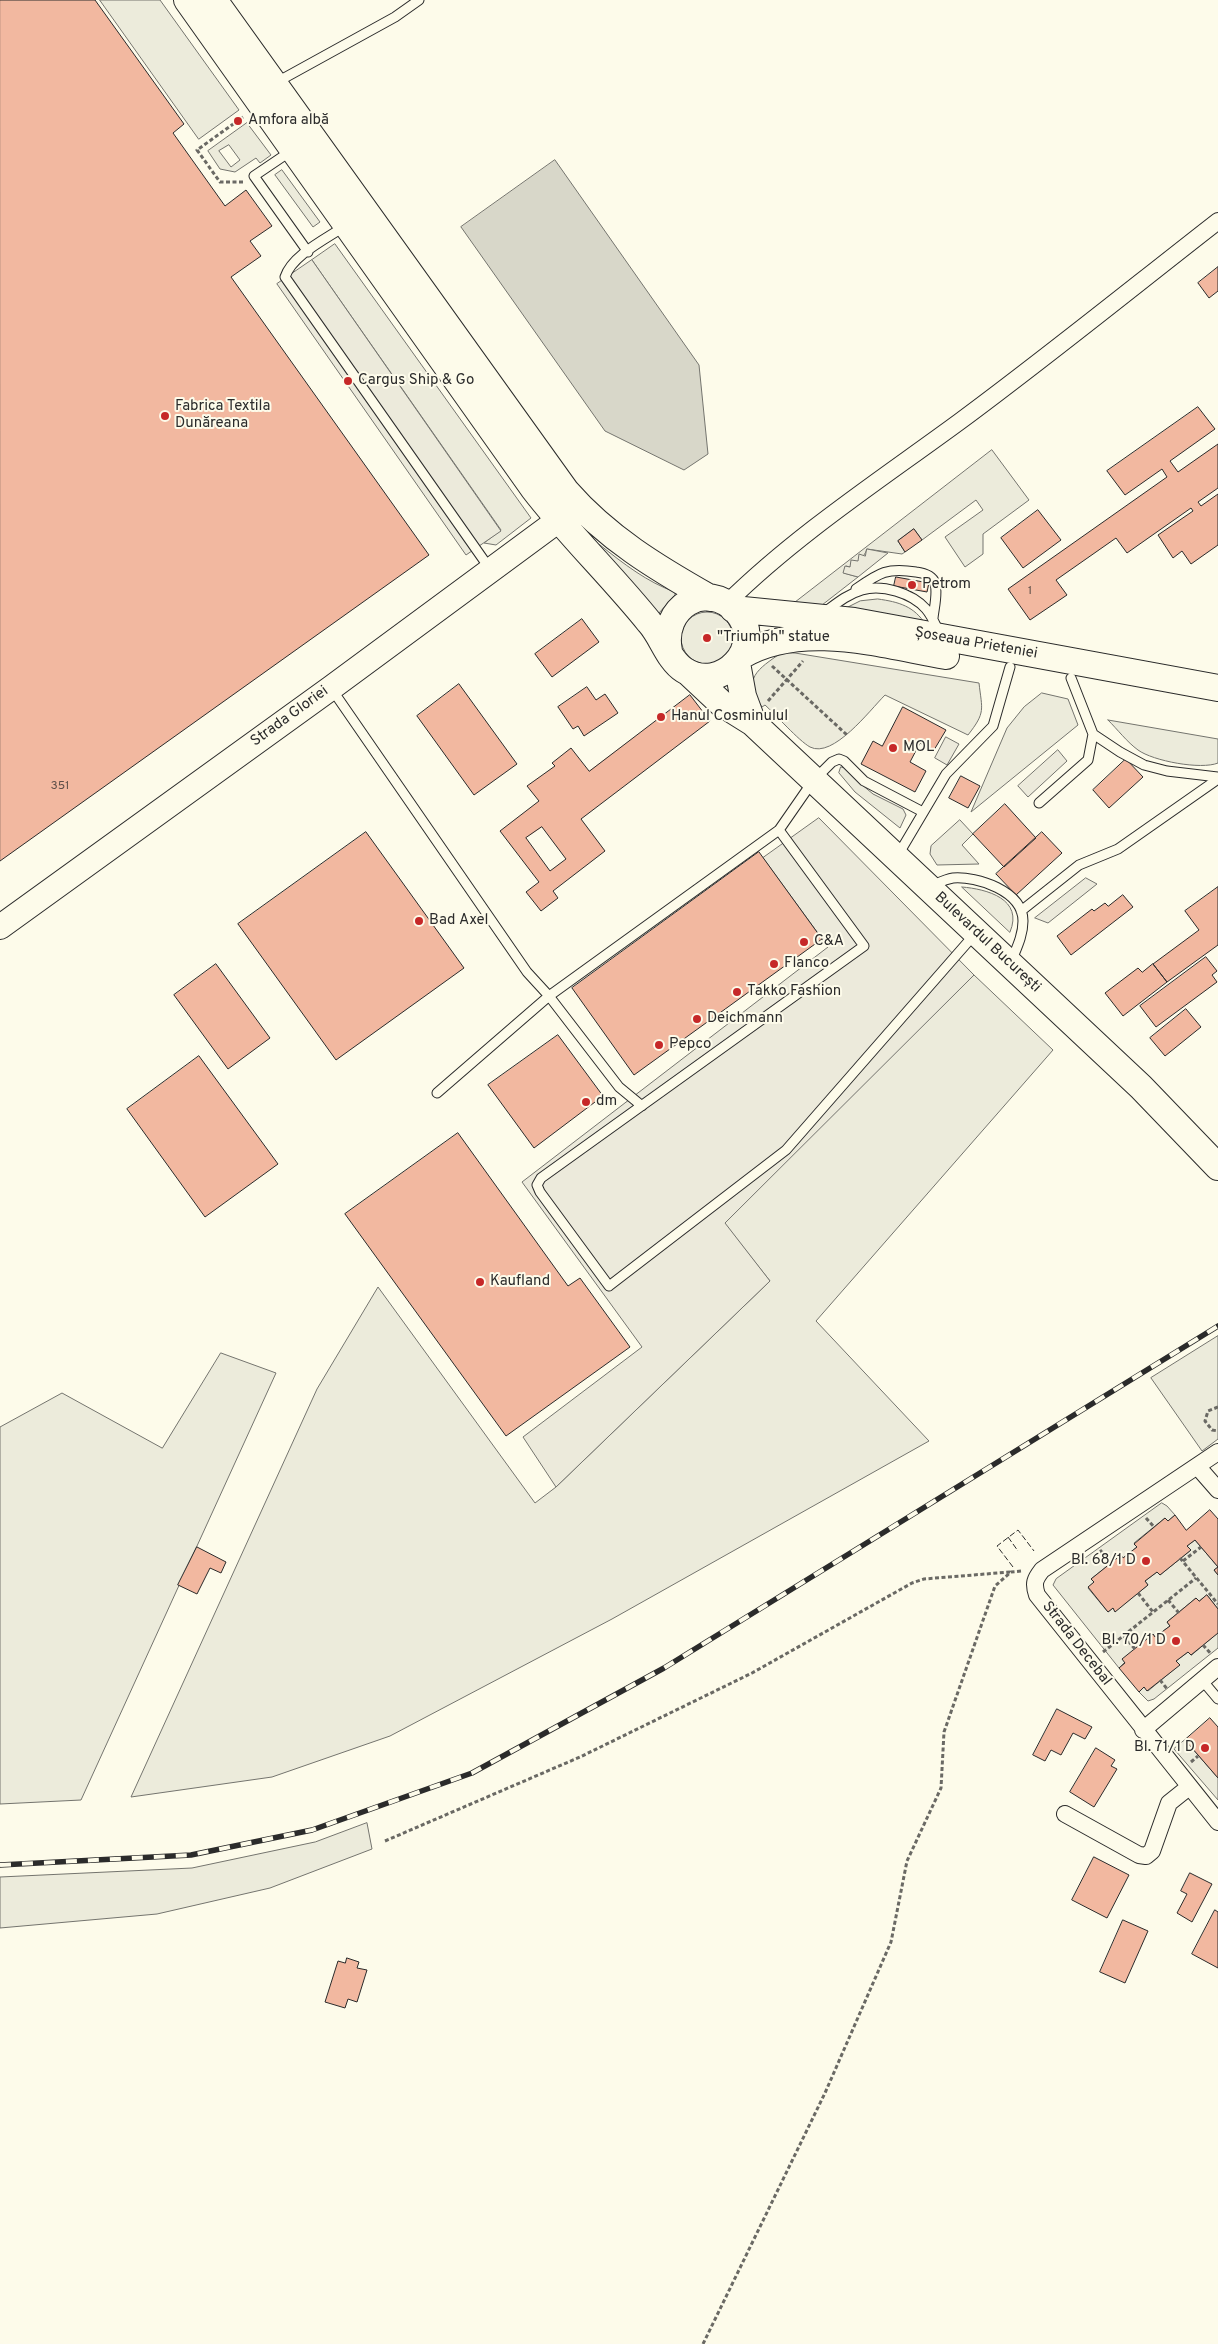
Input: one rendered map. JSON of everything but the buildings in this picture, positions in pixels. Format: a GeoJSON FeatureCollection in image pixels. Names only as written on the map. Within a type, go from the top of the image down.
{"type":"FeatureCollection","features":[{"type":"Feature","properties":{"kind":"main road"},"geometry":{"type":"LineString","coordinates":[[187,0],[348,224],[568,513],[642,612],[677,664],[721,703],[759,714]]}},
{"type":"Feature","properties":{"kind":"main road"},"geometry":{"type":"LineString","coordinates":[[214,0],[552,474],[568,513],[612,536],[640,557],[724,603],[739,615],[746,631],[746,640],[739,660],[743,696],[759,714]]}},
{"type":"Feature","properties":{"kind":"main road","name":"Strada Gloriei"},"geometry":{"type":"LineString","coordinates":[[0,927],[331,688],[568,513]]}},
{"type":"Feature","properties":{"kind":"main road"},"geometry":{"type":"LineString","coordinates":[[669,651],[667,631],[675,613],[691,601],[724,603]]}},
{"type":"Feature","properties":{"kind":"main road","name":"Șoseaua Prieteniei"},"geometry":{"type":"LineString","coordinates":[[724,603],[819,617],[937,628],[1218,688]]}},
{"type":"Feature","properties":{"kind":"main road","name":"Șoseaua Prieteniei"},"geometry":{"type":"LineString","coordinates":[[739,660],[756,647],[774,642],[813,638],[840,638],[1010,667],[1218,706]]}},
{"type":"Feature","properties":{"kind":"main road"},"geometry":{"type":"LineString","coordinates":[[689,673],[705,677],[714,676],[730,669],[739,660]]}},
{"type":"Feature","properties":{"kind":"main road","name":"Bulevardul București"},"geometry":{"type":"LineString","coordinates":[[759,714],[814,781],[1141,1087],[1218,1166]]}},
{"type":"Feature","properties":{"kind":"street"},"geometry":{"type":"LineString","coordinates":[[724,603],[755,576],[847,504],[960,421],[1218,220]]}},
{"type":"Feature","properties":{"kind":"street"},"geometry":{"type":"LineString","coordinates":[[1042,1570],[1218,1452]]}},
{"type":"Feature","properties":{"kind":"street"},"geometry":{"type":"LineString","coordinates":[[1197,1466],[1218,1490]]}},
{"type":"Feature","properties":{"kind":"street","name":"Strada Decebal"},"geometry":{"type":"LineString","coordinates":[[1042,1570],[1035,1578],[1037,1595],[1218,1822]]}},
{"type":"Feature","properties":{"kind":"street"},"geometry":{"type":"LineString","coordinates":[[1144,1730],[1218,1667]]}},
{"type":"Feature","properties":{"kind":"street"},"geometry":{"type":"LineString","coordinates":[[1065,1814],[1140,1855],[1146,1856],[1152,1851],[1169,1804],[1189,1787]]}},
{"type":"Feature","properties":{"kind":"lane"},"geometry":{"type":"LineString","coordinates":[[274,84],[395,17],[419,0]]}},
{"type":"Feature","properties":{"kind":"lane"},"geometry":{"type":"LineString","coordinates":[[294,149],[254,176],[308,252]]}},
{"type":"Feature","properties":{"kind":"lane"},"geometry":{"type":"LineString","coordinates":[[348,224],[288,267],[285,277],[492,570]]}},
{"type":"Feature","properties":{"kind":"lane"},"geometry":{"type":"LineString","coordinates":[[819,617],[884,571],[900,569],[925,573],[934,580],[937,628]]}},
{"type":"Feature","properties":{"kind":"lane"},"geometry":{"type":"LineString","coordinates":[[846,597],[864,589],[897,592],[921,604],[937,628]]}},
{"type":"Feature","properties":{"kind":"lane"},"geometry":{"type":"LineString","coordinates":[[896,858],[946,774],[993,726],[1010,667]]}},
{"type":"Feature","properties":{"kind":"lane"},"geometry":{"type":"LineString","coordinates":[[1040,804],[1088,760],[1093,734],[1071,678]]}},
{"type":"Feature","properties":{"kind":"lane"},"geometry":{"type":"LineString","coordinates":[[331,688],[526,972],[550,996],[619,1087],[642,1106]]}},
{"type":"Feature","properties":{"kind":"lane"},"geometry":{"type":"LineString","coordinates":[[1093,734],[1120,752],[1144,764],[1167,771],[1218,778]]}},
{"type":"Feature","properties":{"kind":"lane"},"geometry":{"type":"LineString","coordinates":[[436,1093],[550,996],[779,830],[814,781],[832,762],[839,759],[844,761],[864,782],[923,812]]}},
{"type":"Feature","properties":{"kind":"lane"},"geometry":{"type":"LineString","coordinates":[[1021,911],[1079,864],[1118,849],[1218,778]]}},
{"type":"Feature","properties":{"kind":"lane"},"geometry":{"type":"LineString","coordinates":[[779,830],[864,946],[542,1178],[537,1185],[540,1192],[609,1286],[786,1150],[976,932]]}},
{"type":"Feature","properties":{"kind":"lane"},"geometry":{"type":"LineString","coordinates":[[928,887],[952,878],[982,880],[1004,891],[1021,911],[1023,920],[1022,935],[1010,965]]}},
{"type":"Feature","properties":{"kind":"lane"},"geometry":{"type":"LineString","coordinates":[[1202,1680],[1218,1699]]}},
{"type":"Feature","properties":{"kind":"path"},"geometry":{"type":"LineString","coordinates":[[246,115],[197,150],[220,182],[246,182],[254,176]]}},
{"type":"Feature","properties":{"kind":"path"},"geometry":{"type":"LineString","coordinates":[[759,714],[786,679],[804,660]]}},
{"type":"Feature","properties":{"kind":"path"},"geometry":{"type":"LineString","coordinates":[[768,662],[846,735]]}},
{"type":"Feature","properties":{"kind":"path"},"geometry":{"type":"LineString","coordinates":[[1218,1408],[1208,1411],[1205,1421],[1212,1430],[1218,1431]]}},
{"type":"Feature","properties":{"kind":"path"},"geometry":{"type":"LineString","coordinates":[[1201,1547],[1182,1560],[1217,1601]]}},
{"type":"Feature","properties":{"kind":"path"},"geometry":{"type":"LineString","coordinates":[[385,1841],[580,1758],[752,1673],[912,1583],[924,1579],[1042,1570]]}},
{"type":"Feature","properties":{"kind":"path"},"geometry":{"type":"LineString","coordinates":[[703,2344],[825,2093],[891,1942],[907,1861],[941,1788],[944,1732],[995,1586],[1011,1572]]}},
{"type":"Feature","properties":{"kind":"path"},"geometry":{"type":"LineString","coordinates":[[1090,1663],[1196,1578]]}},
{"type":"Feature","properties":{"kind":"path"},"geometry":{"type":"LineString","coordinates":[[1138,1593],[1153,1612]]}},
{"type":"Feature","properties":{"kind":"path"},"geometry":{"type":"LineString","coordinates":[[1168,1600],[1178,1613]]}},
{"type":"Feature","properties":{"kind":"path"},"geometry":{"type":"LineString","coordinates":[[1124,1636],[1135,1649]]}},
{"type":"Feature","properties":{"kind":"shaded area"},"geometry":{"type":"Polygon","coordinates":[[[100,0],[160,0],[239,110],[199,139],[100,0]]]}},
{"type":"Feature","properties":{"kind":"shaded area"},"geometry":{"type":"Polygon","coordinates":[[[247,123],[271,155],[260,163],[256,158],[235,172],[220,169],[208,151],[247,123]],[[229,145],[219,151],[231,167],[240,160],[229,145]]]}},
{"type":"Feature","properties":{"kind":"shaded area"},"geometry":{"type":"Polygon","coordinates":[[[555,160],[699,365],[708,454],[684,470],[605,431],[461,227],[555,160]]]}},
{"type":"Feature","properties":{"kind":"shaded area"},"geometry":{"type":"Polygon","coordinates":[[[282,170],[320,222],[313,227],[275,175],[282,170]]]}},
{"type":"Feature","properties":{"kind":"shaded area"},"geometry":{"type":"Polygon","coordinates":[[[335,244],[531,518],[496,545],[484,543],[501,530],[312,260],[335,244]]]}},
{"type":"Feature","properties":{"kind":"shaded area"},"geometry":{"type":"Polygon","coordinates":[[[312,260],[501,531],[466,555],[277,284],[312,260]]]}},
{"type":"Feature","properties":{"kind":"shaded area"},"geometry":{"type":"Polygon","coordinates":[[[992,450],[1029,500],[983,534],[983,554],[965,567],[945,537],[983,510],[976,500],[922,540],[914,529],[898,541],[905,552],[902,554],[867,549],[858,561],[850,567],[846,566],[844,573],[858,577],[822,605],[789,607],[992,450]]]}},
{"type":"Feature","properties":{"kind":"shaded area"},"geometry":{"type":"Polygon","coordinates":[[[596,544],[645,578],[675,592],[675,595],[659,613],[596,544]]]}},
{"type":"Feature","properties":{"kind":"shaded area"},"geometry":{"type":"Polygon","coordinates":[[[867,549],[888,553],[858,577],[843,573],[845,566],[850,567],[851,560],[858,561],[859,554],[865,556],[867,549]]]}},
{"type":"Feature","properties":{"kind":"shaded area"},"geometry":{"type":"Polygon","coordinates":[[[878,599],[911,609],[926,625],[846,608],[860,601],[878,599]]]}},
{"type":"Feature","properties":{"kind":"shaded area"},"geometry":{"type":"Polygon","coordinates":[[[702,612],[712,612],[726,619],[733,633],[733,643],[726,657],[712,664],[702,664],[692,660],[685,653],[681,643],[681,633],[685,623],[692,616],[702,612]]]}},
{"type":"Feature","properties":{"kind":"shaded area"},"geometry":{"type":"Polygon","coordinates":[[[781,653],[795,653],[979,683],[982,705],[980,716],[968,735],[885,695],[840,740],[819,749],[810,747],[765,705],[762,707],[753,689],[753,682],[759,670],[781,653]]]}},
{"type":"Feature","properties":{"kind":"shaded area"},"geometry":{"type":"Polygon","coordinates":[[[1042,693],[1068,699],[1078,725],[971,812],[1007,728],[1024,707],[1042,693]]]}},
{"type":"Feature","properties":{"kind":"shaded area"},"geometry":{"type":"Polygon","coordinates":[[[1108,720],[1218,739],[1218,763],[1189,765],[1154,758],[1138,750],[1108,720]]]}},
{"type":"Feature","properties":{"kind":"shaded area"},"geometry":{"type":"Polygon","coordinates":[[[946,737],[959,744],[947,765],[935,758],[946,737]]]}},
{"type":"Feature","properties":{"kind":"shaded area"},"geometry":{"type":"Polygon","coordinates":[[[1058,750],[1067,761],[1028,797],[1018,786],[1058,750]]]}},
{"type":"Feature","properties":{"kind":"shaded area"},"geometry":{"type":"Polygon","coordinates":[[[841,767],[845,768],[873,794],[903,809],[906,815],[900,828],[855,792],[839,773],[841,767]]]}},
{"type":"Feature","properties":{"kind":"shaded area"},"geometry":{"type":"Polygon","coordinates":[[[819,818],[974,975],[725,1223],[770,1281],[556,1487],[523,1437],[642,1347],[522,1182],[828,947],[763,858],[819,818]]]}},
{"type":"Feature","properties":{"kind":"shaded area"},"geometry":{"type":"Polygon","coordinates":[[[960,820],[973,834],[962,845],[979,864],[937,865],[930,854],[931,846],[960,820]]]}},
{"type":"Feature","properties":{"kind":"shaded area"},"geometry":{"type":"Polygon","coordinates":[[[1086,878],[1097,884],[1048,923],[1035,918],[1086,878]]]}},
{"type":"Feature","properties":{"kind":"shaded area"},"geometry":{"type":"Polygon","coordinates":[[[962,887],[992,893],[1008,904],[1012,911],[1013,921],[1010,932],[962,887]]]}},
{"type":"Feature","properties":{"kind":"shaded area"},"geometry":{"type":"Polygon","coordinates":[[[974,975],[1053,1050],[816,1321],[929,1441],[612,1619],[390,1736],[272,1777],[131,1797],[317,1389],[378,1287],[535,1503],[556,1487],[770,1281],[724,1223],[974,975]]]}},
{"type":"Feature","properties":{"kind":"shaded area"},"geometry":{"type":"Polygon","coordinates":[[[1218,1336],[1218,1439],[1202,1451],[1151,1378],[1218,1336]]]}},
{"type":"Feature","properties":{"kind":"shaded area"},"geometry":{"type":"Polygon","coordinates":[[[221,1353],[276,1373],[81,1800],[0,1804],[0,1427],[62,1393],[162,1448],[221,1353]]]}},
{"type":"Feature","properties":{"kind":"shaded area"},"geometry":{"type":"Polygon","coordinates":[[[1162,1503],[1175,1515],[1168,1521],[1165,1518],[1134,1543],[1137,1547],[1123,1558],[1121,1555],[1091,1579],[1094,1582],[1088,1588],[1108,1612],[1113,1608],[1115,1611],[1148,1585],[1145,1581],[1157,1572],[1160,1575],[1191,1550],[1187,1546],[1195,1540],[1218,1567],[1214,1570],[1218,1575],[1218,1609],[1207,1595],[1199,1601],[1196,1598],[1167,1622],[1170,1626],[1155,1637],[1153,1634],[1119,1668],[1053,1585],[1056,1579],[1162,1503]]]}},
{"type":"Feature","properties":{"kind":"shaded area"},"geometry":{"type":"Polygon","coordinates":[[[1218,1633],[1218,1648],[1154,1699],[1148,1701],[1139,1692],[1144,1687],[1148,1691],[1179,1665],[1176,1661],[1188,1652],[1191,1655],[1218,1633]]]}},
{"type":"Feature","properties":{"kind":"shaded area"},"geometry":{"type":"Polygon","coordinates":[[[1185,1740],[1218,1778],[1218,1800],[1174,1749],[1185,1740]]]}},
{"type":"Feature","properties":{"kind":"shaded area"},"geometry":{"type":"Polygon","coordinates":[[[367,1823],[372,1849],[270,1888],[157,1914],[0,1928],[0,1877],[192,1868],[315,1842],[367,1823]]]}},
{"type":"Feature","properties":{"kind":"railway"},"geometry":{"type":"LineString","coordinates":[[0,1865],[191,1855],[312,1830],[472,1773],[664,1668],[1218,1326]]}},
{"type":"Feature","properties":{"kind":"fence"},"geometry":{"type":"LineString","coordinates":[[1013,1567],[997,1546],[1018,1530],[1034,1551]]}},
{"type":"Feature","properties":{"kind":"fence"},"geometry":{"type":"LineString","coordinates":[[1008,1537],[1018,1551]]}},
{"type":"Feature","properties":{"kind":"place","name":"Amfora albă"},"geometry":{"type":"Point","coordinates":[238,121]}},
{"type":"Feature","properties":{"kind":"place","name":"Cargus Ship & Go"},"geometry":{"type":"Point","coordinates":[348,381]}},
{"type":"Feature","properties":{"kind":"place","name":"Fabrica Textila Dunăreana"},"geometry":{"type":"Point","coordinates":[165,416]}},
{"type":"Feature","properties":{"kind":"place","name":"Petrom"},"geometry":{"type":"Point","coordinates":[912,585]}},
{"type":"Feature","properties":{"kind":"place","name":"\"Triumph\" statue"},"geometry":{"type":"Point","coordinates":[707,638]}},
{"type":"Feature","properties":{"kind":"place","name":"Hanul Cosminulul"},"geometry":{"type":"Point","coordinates":[661,717]}},
{"type":"Feature","properties":{"kind":"place","name":"MOL"},"geometry":{"type":"Point","coordinates":[893,748]}},
{"type":"Feature","properties":{"kind":"place","name":"Bad Axel"},"geometry":{"type":"Point","coordinates":[419,921]}},
{"type":"Feature","properties":{"kind":"place","name":"C&A"},"geometry":{"type":"Point","coordinates":[804,942]}},
{"type":"Feature","properties":{"kind":"place","name":"Flanco"},"geometry":{"type":"Point","coordinates":[774,964]}},
{"type":"Feature","properties":{"kind":"place","name":"Takko Fashion"},"geometry":{"type":"Point","coordinates":[737,992]}},
{"type":"Feature","properties":{"kind":"place","name":"Deichmann"},"geometry":{"type":"Point","coordinates":[697,1019]}},
{"type":"Feature","properties":{"kind":"place","name":"Pepco"},"geometry":{"type":"Point","coordinates":[659,1045]}},
{"type":"Feature","properties":{"kind":"place","name":"dm"},"geometry":{"type":"Point","coordinates":[586,1102]}},
{"type":"Feature","properties":{"kind":"place","name":"Kaufland"},"geometry":{"type":"Point","coordinates":[480,1282]}},
{"type":"Feature","properties":{"kind":"place","name":"Bl. 68/1 D"},"geometry":{"type":"Point","coordinates":[1146,1561]}},
{"type":"Feature","properties":{"kind":"place","name":"Bl. 70/1 D"},"geometry":{"type":"Point","coordinates":[1176,1641]}},
{"type":"Feature","properties":{"kind":"place","name":"Bl. 71/1 D"},"geometry":{"type":"Point","coordinates":[1205,1748]}}]}
